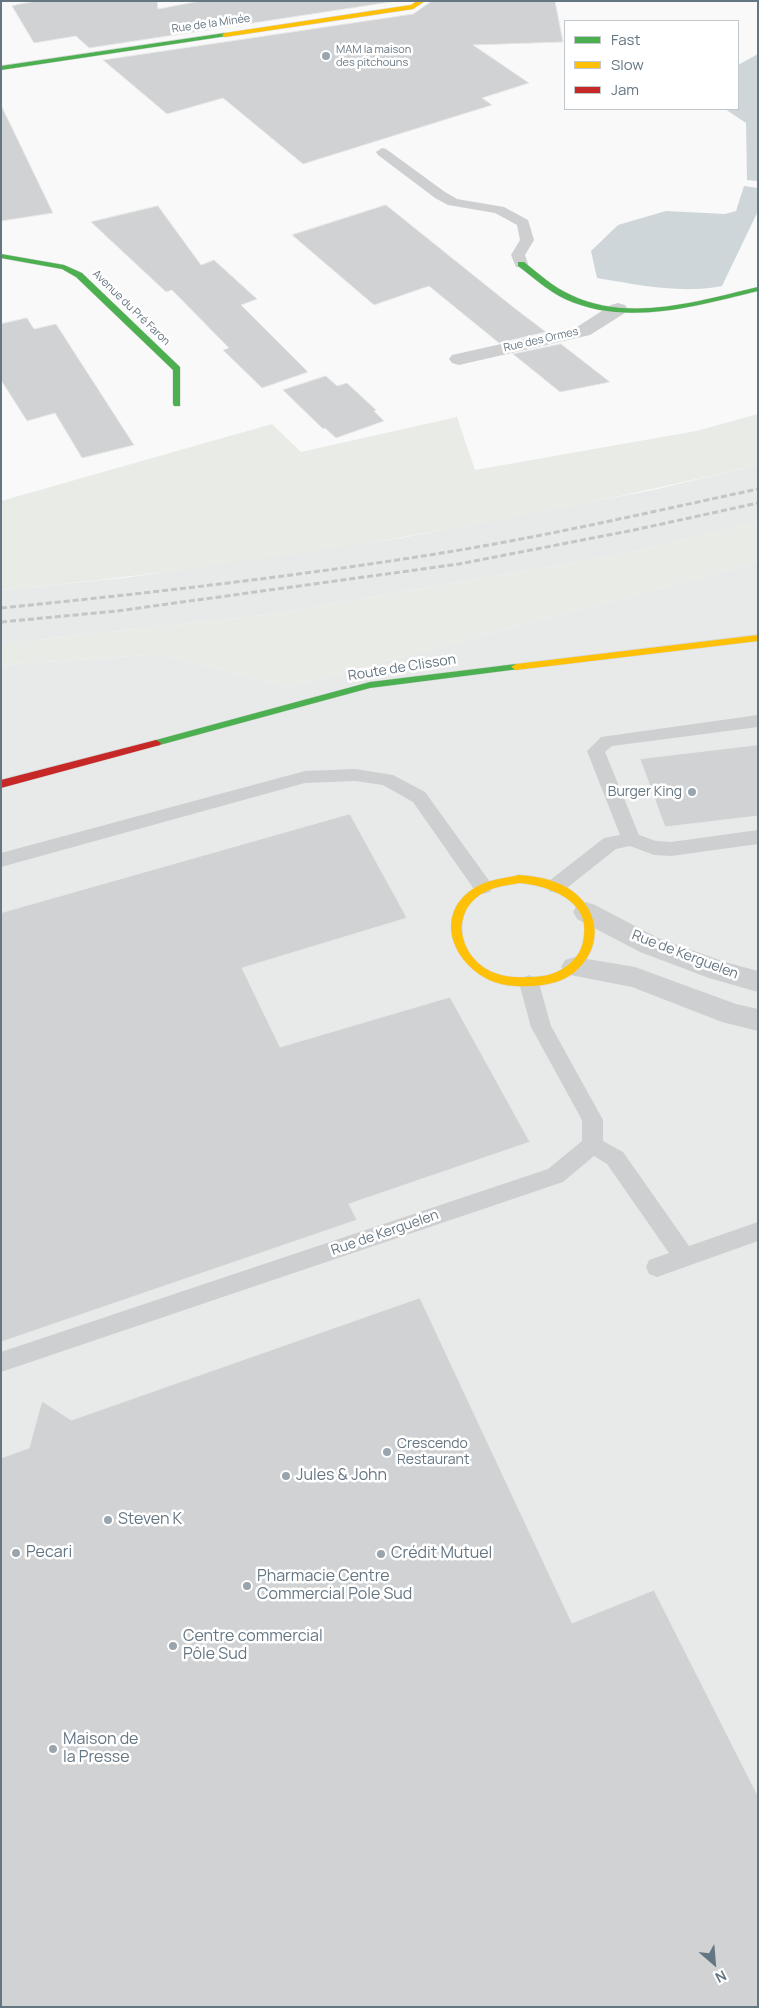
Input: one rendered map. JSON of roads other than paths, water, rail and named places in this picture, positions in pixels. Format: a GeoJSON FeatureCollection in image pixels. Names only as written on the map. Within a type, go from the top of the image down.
{"type":"FeatureCollection","features":[{"type":"Feature","properties":{"kind":"street","name":"Rue de la Minée"},"geometry":{"type":"LineString","coordinates":[[1,68],[412,7],[422,1]]}},
{"type":"Feature","properties":{"kind":"street","name":"Avenue du Pré Faron"},"geometry":{"type":"LineString","coordinates":[[1,256],[64,267],[79,275],[177,369],[177,404]]}},
{"type":"Feature","properties":{"kind":"street"},"geometry":{"type":"LineString","coordinates":[[521,264],[552,289],[575,300],[618,309],[650,310],[696,304],[758,289]]}},
{"type":"Feature","properties":{"kind":"street","name":"Rue des Ormes"},"geometry":{"type":"LineString","coordinates":[[458,358],[583,331],[618,309]]}},
{"type":"Feature","properties":{"kind":"street","name":"Route de Clisson"},"geometry":{"type":"LineString","coordinates":[[1,784],[370,685],[758,638]]}},
{"type":"Feature","properties":{"kind":"street"},"geometry":{"type":"LineString","coordinates":[[519,879],[538,881],[556,886],[574,897],[586,912],[592,926],[591,941],[586,955],[575,968],[562,976],[529,983],[508,981],[489,975],[472,965],[461,952],[454,938],[454,923],[459,909],[468,897],[483,887],[500,881],[519,879]]}},
{"type":"Feature","properties":{"kind":"street","name":"Rue de Kerguelen"},"geometry":{"type":"LineString","coordinates":[[586,912],[649,945],[719,971],[758,982]]}},
{"type":"Feature","properties":{"kind":"street"},"geometry":{"type":"LineString","coordinates":[[575,968],[635,977],[716,1008],[758,1020]]}},
{"type":"Feature","properties":{"kind":"lane"},"geometry":{"type":"LineString","coordinates":[[382,152],[440,195],[454,202],[499,210],[523,223],[527,240],[518,255],[521,264]]}},
{"type":"Feature","properties":{"kind":"lane"},"geometry":{"type":"LineString","coordinates":[[631,839],[596,751],[607,740],[758,721]]}},
{"type":"Feature","properties":{"kind":"lane"},"geometry":{"type":"LineString","coordinates":[[1,860],[305,777],[354,774],[387,779],[419,797],[459,850],[483,887]]}},
{"type":"Feature","properties":{"kind":"lane"},"geometry":{"type":"LineString","coordinates":[[556,886],[611,843],[631,839],[654,848],[670,848],[758,837]]}},
{"type":"Feature","properties":{"kind":"lane"},"geometry":{"type":"LineString","coordinates":[[529,983],[541,1028],[592,1120],[593,1145],[615,1158],[654,1210],[684,1258]]}},
{"type":"Feature","properties":{"kind":"lane","name":"Rue de Kerguelen"},"geometry":{"type":"LineString","coordinates":[[1,1362],[555,1176],[593,1145]]}},
{"type":"Feature","properties":{"kind":"lane"},"geometry":{"type":"LineString","coordinates":[[657,1267],[758,1231]]}},
{"type":"Feature","properties":{"kind":"railway"},"geometry":{"type":"LineString","coordinates":[[1,608],[337,569],[448,552],[565,530],[758,489]]}},
{"type":"Feature","properties":{"kind":"railway"},"geometry":{"type":"LineString","coordinates":[[1,622],[117,611],[459,564],[634,530],[758,503]]}},
{"type":"Feature","properties":{"kind":"place","name":"MAM la maison des pitchouns"},"geometry":{"type":"Point","coordinates":[326,56]}},
{"type":"Feature","properties":{"kind":"place","name":"Burger King"},"geometry":{"type":"Point","coordinates":[692,792]}},
{"type":"Feature","properties":{"kind":"place","name":"Crescendo Restaurant"},"geometry":{"type":"Point","coordinates":[387,1452]}},
{"type":"Feature","properties":{"kind":"place","name":"Jules & John"},"geometry":{"type":"Point","coordinates":[286,1476]}},
{"type":"Feature","properties":{"kind":"place","name":"Steven K"},"geometry":{"type":"Point","coordinates":[108,1520]}},
{"type":"Feature","properties":{"kind":"place","name":"Pecari"},"geometry":{"type":"Point","coordinates":[16,1553]}},
{"type":"Feature","properties":{"kind":"place","name":"Crédit Mutuel"},"geometry":{"type":"Point","coordinates":[381,1554]}},
{"type":"Feature","properties":{"kind":"place","name":"Pharmacie Centre Commercial Pole Sud"},"geometry":{"type":"Point","coordinates":[247,1586]}},
{"type":"Feature","properties":{"kind":"place","name":"Centre commercial Pôle Sud"},"geometry":{"type":"Point","coordinates":[173,1646]}},
{"type":"Feature","properties":{"kind":"place","name":"Maison de la Presse"},"geometry":{"type":"Point","coordinates":[53,1749]}}]}
